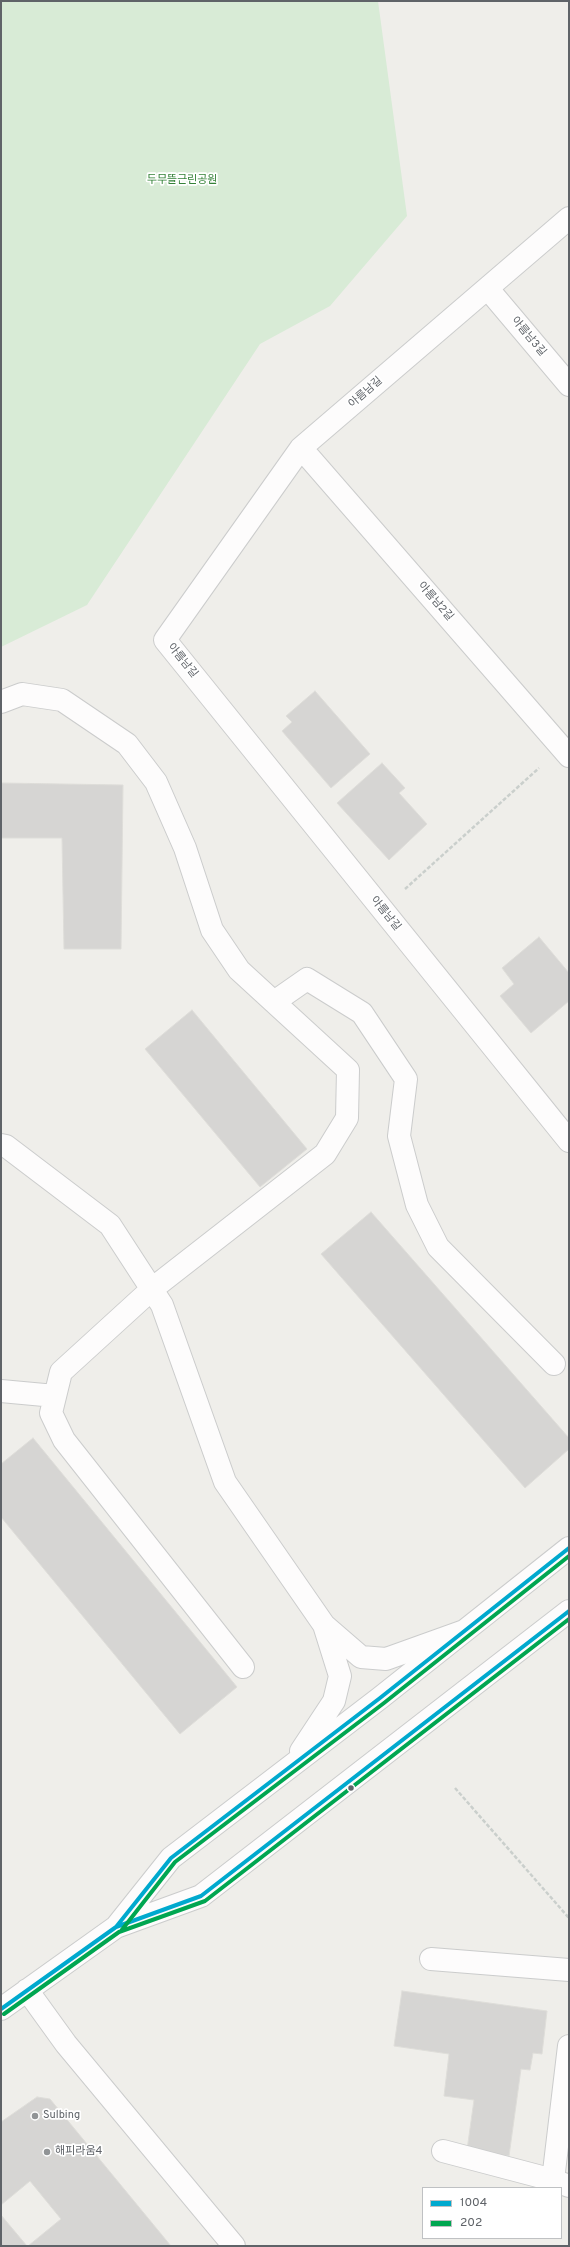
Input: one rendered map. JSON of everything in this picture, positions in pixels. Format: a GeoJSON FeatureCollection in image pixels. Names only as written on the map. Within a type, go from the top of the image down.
{"type":"FeatureCollection","features":[{"type":"Feature","properties":{"kind":"street","name":"아름남길"},"geometry":{"type":"LineString","coordinates":[[569,218],[301,448],[165,640],[569,1141]]}},
{"type":"Feature","properties":{"kind":"street","name":"아름남3길"},"geometry":{"type":"LineString","coordinates":[[488,289],[569,385]]}},
{"type":"Feature","properties":{"kind":"street","name":"아름남2길"},"geometry":{"type":"LineString","coordinates":[[301,448],[566,752]]}},
{"type":"Feature","properties":{"kind":"street"},"geometry":{"type":"LineString","coordinates":[[1,702],[22,694],[62,700],[127,744],[156,782],[185,848],[212,930],[238,970],[348,1070],[347,1118],[325,1154],[152,1289],[61,1372],[51,1413],[64,1440],[243,1667]]}},
{"type":"Feature","properties":{"kind":"street"},"geometry":{"type":"LineString","coordinates":[[274,1002],[307,979],[362,1013],[406,1079],[399,1136],[417,1205],[438,1247],[554,1364]]}},
{"type":"Feature","properties":{"kind":"street"},"geometry":{"type":"LineString","coordinates":[[1,1145],[6,1146],[110,1224],[162,1305],[225,1482],[324,1625],[361,1657],[386,1659],[464,1631]]}},
{"type":"Feature","properties":{"kind":"street"},"geometry":{"type":"LineString","coordinates":[[1,1391],[55,1396]]}},
{"type":"Feature","properties":{"kind":"street"},"geometry":{"type":"LineString","coordinates":[[116,1927],[171,1858],[569,1548]]}},
{"type":"Feature","properties":{"kind":"street"},"geometry":{"type":"LineString","coordinates":[[1,2009],[116,1927],[200,1896],[569,1611]]}},
{"type":"Feature","properties":{"kind":"street"},"geometry":{"type":"LineString","coordinates":[[290,1766],[334,1701],[340,1676],[324,1625]]}},
{"type":"Feature","properties":{"kind":"street"},"geometry":{"type":"LineString","coordinates":[[431,1959],[569,1970]]}},
{"type":"Feature","properties":{"kind":"street"},"geometry":{"type":"LineString","coordinates":[[27,1990],[66,2044],[234,2246]]}},
{"type":"Feature","properties":{"kind":"street"},"geometry":{"type":"LineString","coordinates":[[443,2152],[561,2183],[569,2046]]}},
{"type":"Feature","properties":{"kind":"path"},"geometry":{"type":"LineString","coordinates":[[382,910],[566,752]]}},
{"type":"Feature","properties":{"kind":"path"},"geometry":{"type":"LineString","coordinates":[[455,1788],[569,1918]]}},
{"type":"Feature","properties":{"kind":"green space","name":"두무뜰근린공원"},"geometry":{"type":"Polygon","coordinates":[[[1,1],[378,1],[407,216],[330,306],[260,344],[87,605],[1,647],[1,1]]]}},
{"type":"Feature","properties":{"kind":"building"},"geometry":{"type":"Polygon","coordinates":[[[315,691],[370,754],[331,788],[282,731],[292,722],[286,716],[315,691]]]}},
{"type":"Feature","properties":{"kind":"building"},"geometry":{"type":"Polygon","coordinates":[[[382,763],[405,788],[399,793],[427,824],[389,860],[337,803],[382,763]]]}},
{"type":"Feature","properties":{"kind":"building"},"geometry":{"type":"Polygon","coordinates":[[[1,783],[123,785],[121,949],[64,949],[62,838],[1,838],[1,783]]]}},
{"type":"Feature","properties":{"kind":"building"},"geometry":{"type":"Polygon","coordinates":[[[539,937],[569,973],[569,1001],[531,1033],[500,996],[514,984],[502,968],[539,937]]]}},
{"type":"Feature","properties":{"kind":"building"},"geometry":{"type":"Polygon","coordinates":[[[192,1010],[307,1149],[260,1187],[145,1049],[192,1010]]]}},
{"type":"Feature","properties":{"kind":"building"},"geometry":{"type":"Polygon","coordinates":[[[371,1212],[569,1438],[569,1449],[525,1488],[321,1254],[371,1212]]]}},
{"type":"Feature","properties":{"kind":"building"},"geometry":{"type":"Polygon","coordinates":[[[33,1438],[237,1687],[180,1734],[1,1517],[1,1464],[33,1438]]]}},
{"type":"Feature","properties":{"kind":"building"},"geometry":{"type":"Polygon","coordinates":[[[402,1991],[547,2011],[542,2054],[533,2053],[530,2070],[521,2069],[509,2156],[467,2150],[474,2100],[444,2096],[449,2054],[394,2046],[402,1991]]]}},
{"type":"Feature","properties":{"kind":"building","name":"해피라움4"},"geometry":{"type":"Polygon","coordinates":[[[37,2097],[50,2099],[171,2246],[28,2246],[61,2219],[30,2181],[1,2205],[1,2122],[37,2097]]]}},
{"type":"Feature","properties":{"kind":"building"},"geometry":{"type":"Polygon","coordinates":[[[1,2215],[27,2246],[1,2246],[1,2215]]]}},
{"type":"Feature","properties":{"kind":"transit line","name":"1004"},"geometry":{"type":"LineString","coordinates":[[116,1927],[171,1858],[380,1698],[569,1548]]}},
{"type":"Feature","properties":{"kind":"transit line","name":"202"},"geometry":{"type":"LineString","coordinates":[[121,1931],[175,1862],[384,1703],[569,1556]]}},
{"type":"Feature","properties":{"kind":"transit line","name":"1004"},"geometry":{"type":"LineString","coordinates":[[1,2009],[116,1927],[201,1896],[569,1611]]}},
{"type":"Feature","properties":{"kind":"transit line","name":"202"},"geometry":{"type":"LineString","coordinates":[[4,2014],[119,1932],[205,1901],[569,1619]]}},
{"type":"Feature","properties":{"kind":"place","name":"Sulbing"},"geometry":{"type":"Point","coordinates":[35,2116]}},
{"type":"Feature","properties":{"kind":"place","name":"해피라움4"},"geometry":{"type":"Point","coordinates":[47,2152]}}]}
